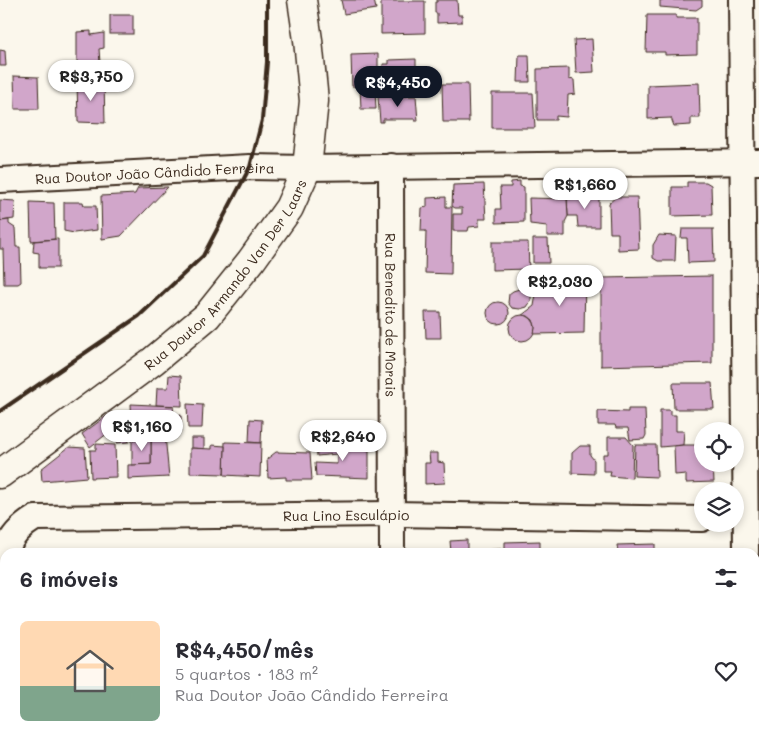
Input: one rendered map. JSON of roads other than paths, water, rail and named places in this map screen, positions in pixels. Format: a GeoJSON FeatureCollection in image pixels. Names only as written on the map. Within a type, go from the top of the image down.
{"type":"FeatureCollection","features":[{"type":"Feature","properties":{"kind":"main road","name":"Rua Doutor Armando Van Der Laars"},"geometry":{"type":"LineString","coordinates":[[0,474],[153,361],[208,316],[251,261],[288,208],[306,168],[314,101],[302,0]]}},
{"type":"Feature","properties":{"kind":"street"},"geometry":{"type":"LineString","coordinates":[[741,0],[750,162],[746,548]]}},
{"type":"Feature","properties":{"kind":"street","name":"Rua Doutor João Cândido Ferreira"},"geometry":{"type":"LineString","coordinates":[[0,180],[250,167],[306,168],[750,162]]}},
{"type":"Feature","properties":{"kind":"street","name":"Rua Benedito de Morais"},"geometry":{"type":"LineString","coordinates":[[391,166],[392,548]]}},
{"type":"Feature","properties":{"kind":"street","name":"Rua Lino Esculápio"},"geometry":{"type":"LineString","coordinates":[[4,548],[11,535],[19,526],[35,518],[392,514],[694,519]]}},
{"type":"Feature","properties":{"kind":"railway"},"geometry":{"type":"LineString","coordinates":[[0,411],[139,316],[203,256],[250,167],[262,120],[267,62],[267,0]]}}]}
